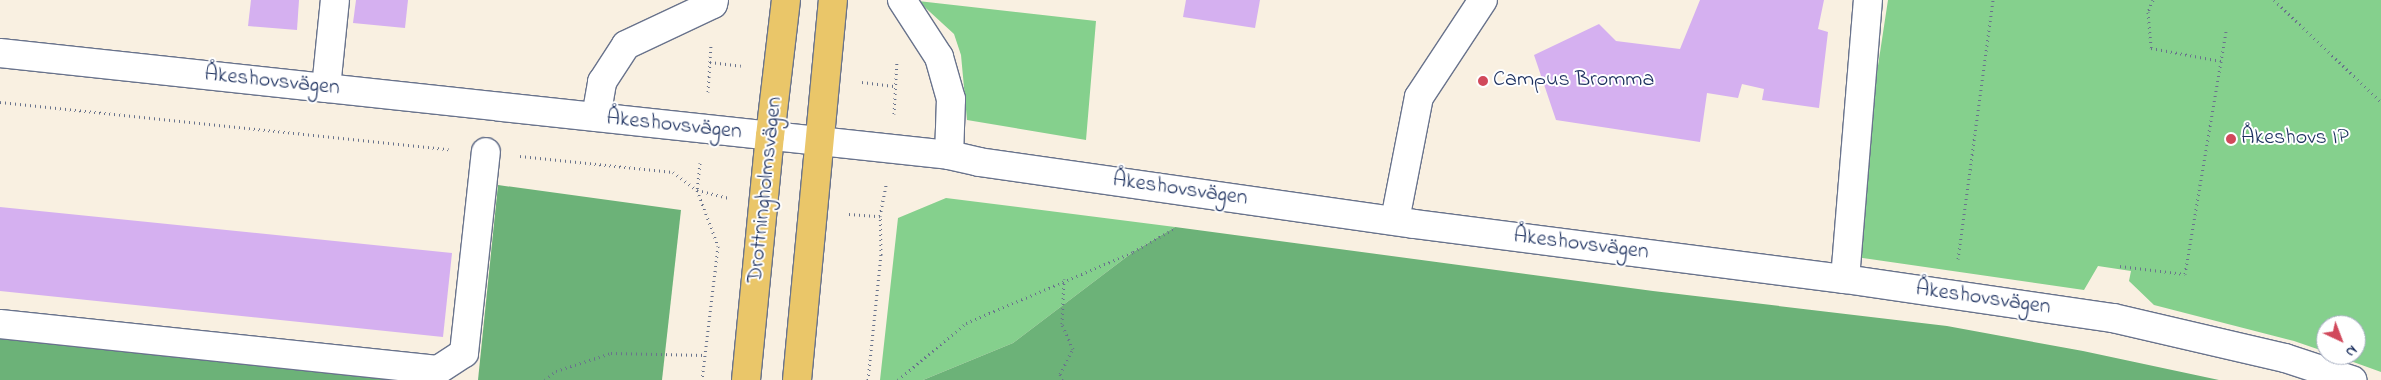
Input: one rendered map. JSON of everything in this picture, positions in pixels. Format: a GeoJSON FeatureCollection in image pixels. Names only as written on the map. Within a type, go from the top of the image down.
{"type":"FeatureCollection","features":[{"type":"Feature","properties":{"kind":"main road","name":"Drottningholmsvägen"},"geometry":{"type":"LineString","coordinates":[[746,380],[770,136],[786,0]]}},
{"type":"Feature","properties":{"kind":"main road"},"geometry":{"type":"LineString","coordinates":[[797,380],[833,0]]}},
{"type":"Feature","properties":{"kind":"street"},"geometry":{"type":"LineString","coordinates":[[326,88],[334,0]]}},
{"type":"Feature","properties":{"kind":"street"},"geometry":{"type":"LineString","coordinates":[[902,0],[939,57],[951,99],[949,155]]}},
{"type":"Feature","properties":{"kind":"street"},"geometry":{"type":"LineString","coordinates":[[1395,220],[1419,97],[1483,0]]}},
{"type":"Feature","properties":{"kind":"street"},"geometry":{"type":"LineString","coordinates":[[1845,279],[1868,0]]}},
{"type":"Feature","properties":{"kind":"street"},"geometry":{"type":"LineString","coordinates":[[596,117],[602,82],[626,45],[714,2]]}},
{"type":"Feature","properties":{"kind":"street","name":"Åkeshovsvägen"},"geometry":{"type":"LineString","coordinates":[[0,52],[949,155],[979,162],[1395,220],[1845,279],[2113,318],[2285,358],[2352,380]]}},
{"type":"Feature","properties":{"kind":"street"},"geometry":{"type":"LineString","coordinates":[[0,324],[438,370],[464,353],[486,152]]}},
{"type":"Feature","properties":{"kind":"path"},"geometry":{"type":"LineString","coordinates":[[1951,294],[1956,276],[1993,0]]}},
{"type":"Feature","properties":{"kind":"path"},"geometry":{"type":"LineString","coordinates":[[2154,0],[2148,12],[2151,48],[2221,61]]}},
{"type":"Feature","properties":{"kind":"path"},"geometry":{"type":"LineString","coordinates":[[2274,0],[2381,102]]}},
{"type":"Feature","properties":{"kind":"path","name":"Drottningholmsvägen"},"geometry":{"type":"LineString","coordinates":[[702,380],[718,246],[696,190],[705,130],[714,2]]}},
{"type":"Feature","properties":{"kind":"path"},"geometry":{"type":"LineString","coordinates":[[2120,266],[2185,274],[2226,31]]}},
{"type":"Feature","properties":{"kind":"path"},"geometry":{"type":"LineString","coordinates":[[868,380],[881,255],[880,216],[892,150],[897,57]]}},
{"type":"Feature","properties":{"kind":"path"},"geometry":{"type":"LineString","coordinates":[[0,102],[673,172],[696,190]]}},
{"type":"Feature","properties":{"kind":"path"},"geometry":{"type":"LineString","coordinates":[[898,380],[966,323],[1133,252],[1175,227]]}},
{"type":"Feature","properties":{"kind":"path"},"geometry":{"type":"LineString","coordinates":[[1062,380],[1060,374],[1073,348],[1062,324],[1064,280]]}},
{"type":"Feature","properties":{"kind":"path"},"geometry":{"type":"LineString","coordinates":[[545,380],[556,371],[612,353],[705,354]]}},
{"type":"Feature","properties":{"kind":"green space"},"geometry":{"type":"Polygon","coordinates":[[[1888,0],[2381,0],[2381,372],[2362,365],[2366,365],[2366,315],[2316,315],[2316,349],[2294,341],[2154,305],[2129,281],[2131,271],[2098,266],[2084,290],[1849,256],[1888,0]]]}},
{"type":"Feature","properties":{"kind":"green space"},"geometry":{"type":"Polygon","coordinates":[[[918,1],[1096,21],[1086,140],[967,120],[961,55],[954,34],[918,1]]]}},
{"type":"Feature","properties":{"kind":"green space"},"geometry":{"type":"Polygon","coordinates":[[[498,185],[681,210],[662,380],[478,380],[498,185]]]}},
{"type":"Feature","properties":{"kind":"green space"},"geometry":{"type":"Polygon","coordinates":[[[946,198],[1175,227],[1133,252],[1013,343],[923,380],[880,380],[898,218],[946,198]]]}},
{"type":"Feature","properties":{"kind":"green space"},"geometry":{"type":"Polygon","coordinates":[[[1175,227],[1653,291],[1947,326],[2083,351],[2219,380],[923,380],[1013,343],[1133,252],[1175,227]]]}},
{"type":"Feature","properties":{"kind":"green space"},"geometry":{"type":"Polygon","coordinates":[[[0,335],[432,380],[0,380],[0,335]]]}},
{"type":"Feature","properties":{"kind":"building"},"geometry":{"type":"Polygon","coordinates":[[[251,0],[299,0],[297,30],[248,26],[251,0]]]}},
{"type":"Feature","properties":{"kind":"building"},"geometry":{"type":"Polygon","coordinates":[[[356,0],[408,0],[405,28],[353,23],[356,0]]]}},
{"type":"Feature","properties":{"kind":"building"},"geometry":{"type":"Polygon","coordinates":[[[1186,0],[1260,0],[1255,28],[1183,17],[1186,0]]]}},
{"type":"Feature","properties":{"kind":"building"},"geometry":{"type":"Polygon","coordinates":[[[1700,0],[1824,0],[1818,29],[1828,32],[1819,108],[1762,100],[1764,89],[1742,84],[1738,98],[1707,93],[1700,142],[1556,120],[1534,55],[1599,24],[1616,41],[1680,49],[1700,0]]]}},
{"type":"Feature","properties":{"kind":"building"},"geometry":{"type":"Polygon","coordinates":[[[0,207],[452,253],[443,337],[0,291],[0,207]]]}},
{"type":"Feature","properties":{"kind":"place","name":"Campus Bromma"},"geometry":{"type":"Point","coordinates":[1483,81]}},
{"type":"Feature","properties":{"kind":"place","name":"Åkeshovs IP"},"geometry":{"type":"Point","coordinates":[2231,139]}}]}
